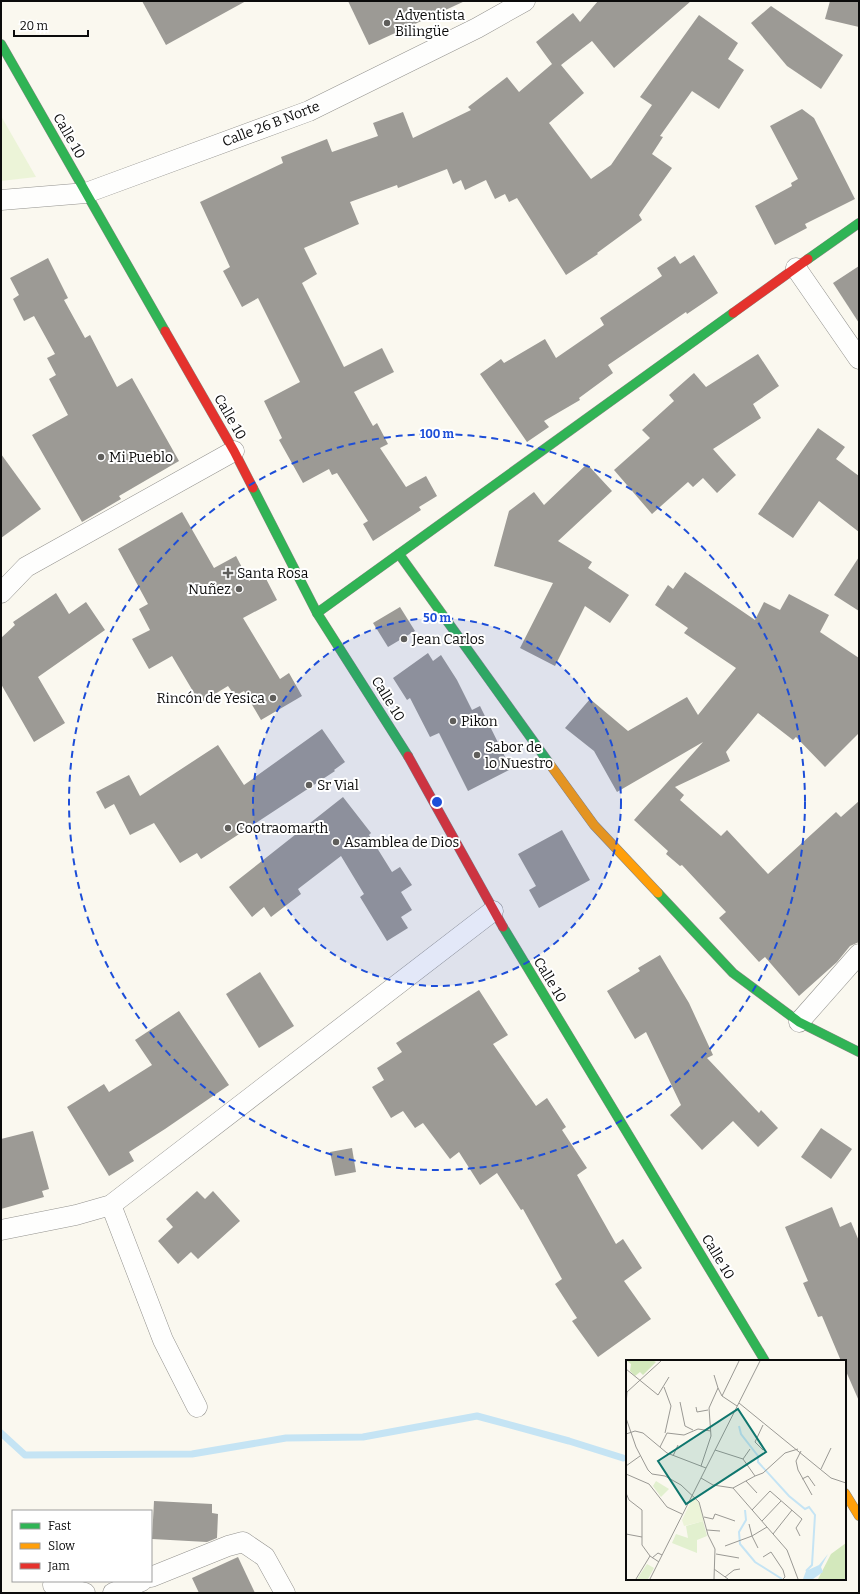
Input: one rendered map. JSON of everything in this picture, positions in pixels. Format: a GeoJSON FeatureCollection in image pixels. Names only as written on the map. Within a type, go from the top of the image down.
{"type":"FeatureCollection","features":[{"type":"Feature","properties":{"kind":"main road","name":"Calle 10"},"geometry":{"type":"LineString","coordinates":[[1,44],[234,451],[317,613],[411,761],[492,911],[764,1360]]}},
{"type":"Feature","properties":{"kind":"main road"},"geometry":{"type":"LineString","coordinates":[[317,613],[859,223]]}},
{"type":"Feature","properties":{"kind":"main road"},"geometry":{"type":"LineString","coordinates":[[399,554],[594,825],[733,973],[799,1022],[859,1052]]}},
{"type":"Feature","properties":{"kind":"main road"},"geometry":{"type":"LineString","coordinates":[[846,1495],[859,1516]]}},
{"type":"Feature","properties":{"kind":"street","name":"Calle 26 B Norte"},"geometry":{"type":"LineString","coordinates":[[1,200],[86,193],[309,110],[477,28],[525,1]]}},
{"type":"Feature","properties":{"kind":"street"},"geometry":{"type":"LineString","coordinates":[[796,268],[859,359]]}},
{"type":"Feature","properties":{"kind":"street"},"geometry":{"type":"LineString","coordinates":[[1,593],[26,567],[234,451]]}},
{"type":"Feature","properties":{"kind":"street"},"geometry":{"type":"LineString","coordinates":[[1,1230],[76,1215],[111,1205],[492,911]]}},
{"type":"Feature","properties":{"kind":"street"},"geometry":{"type":"LineString","coordinates":[[799,1022],[859,954]]}},
{"type":"Feature","properties":{"kind":"street"},"geometry":{"type":"LineString","coordinates":[[111,1205],[163,1340],[197,1407]]}},
{"type":"Feature","properties":{"kind":"street"},"geometry":{"type":"LineString","coordinates":[[152,1577],[228,1546],[243,1542],[265,1557],[285,1593]]}},
{"type":"Feature","properties":{"kind":"street"},"geometry":{"type":"LineString","coordinates":[[113,1593],[140,1582]]}},
{"type":"Feature","properties":{"kind":"street"},"geometry":{"type":"LineString","coordinates":[[54,1585],[85,1593]]}},
{"type":"Feature","properties":{"kind":"green space"},"geometry":{"type":"Polygon","coordinates":[[[1,116],[36,177],[1,181],[1,116]]]}},
{"type":"Feature","properties":{"kind":"building"},"geometry":{"type":"Polygon","coordinates":[[[142,1],[246,1],[166,45],[142,1]]]}},
{"type":"Feature","properties":{"kind":"building","name":"Adventista Bilingüe"},"geometry":{"type":"Polygon","coordinates":[[[348,1],[465,1],[369,45],[348,1]]]}},
{"type":"Feature","properties":{"kind":"building"},"geometry":{"type":"Polygon","coordinates":[[[598,1],[691,1],[614,68],[592,41],[561,65],[584,93],[549,123],[591,179],[611,165],[652,105],[640,97],[699,15],[738,43],[728,59],[744,70],[719,109],[692,91],[660,136],[663,137],[652,154],[672,168],[639,215],[642,220],[597,253],[598,254],[566,275],[517,198],[509,202],[505,194],[495,199],[486,180],[465,190],[461,180],[453,184],[447,169],[398,188],[397,185],[350,202],[359,224],[304,248],[317,274],[302,283],[344,367],[382,348],[394,372],[354,392],[373,426],[377,423],[388,444],[380,448],[406,487],[426,476],[437,496],[419,507],[421,510],[373,541],[363,524],[368,521],[337,473],[332,475],[329,469],[303,483],[279,440],[282,438],[264,401],[300,382],[258,298],[242,307],[223,271],[230,267],[200,202],[283,163],[281,157],[327,139],[332,152],[378,136],[373,123],[403,112],[413,138],[471,110],[468,107],[507,77],[519,92],[552,64],[536,42],[573,13],[580,22],[598,1]]]}},
{"type":"Feature","properties":{"kind":"building"},"geometry":{"type":"Polygon","coordinates":[[[830,1],[859,1],[859,27],[825,19],[830,1]]]}},
{"type":"Feature","properties":{"kind":"building"},"geometry":{"type":"Polygon","coordinates":[[[771,6],[843,55],[821,89],[787,66],[751,23],[771,6]]]}},
{"type":"Feature","properties":{"kind":"building"},"geometry":{"type":"Polygon","coordinates":[[[802,109],[814,118],[855,199],[805,224],[807,228],[775,245],[755,206],[792,186],[791,183],[798,179],[770,126],[802,109]]]}},
{"type":"Feature","properties":{"kind":"building"},"geometry":{"type":"Polygon","coordinates":[[[694,255],[718,293],[687,314],[686,312],[608,365],[613,373],[579,398],[580,400],[544,421],[549,427],[527,442],[480,374],[501,359],[504,363],[545,339],[556,358],[604,325],[600,318],[662,276],[657,268],[675,256],[680,264],[694,255]]]}},
{"type":"Feature","properties":{"kind":"building"},"geometry":{"type":"Polygon","coordinates":[[[48,258],[68,298],[64,300],[85,338],[90,335],[117,387],[132,378],[179,461],[119,496],[121,499],[82,522],[32,435],[68,415],[49,379],[56,375],[47,358],[55,354],[34,316],[24,321],[13,299],[19,295],[10,278],[48,258]]]}},
{"type":"Feature","properties":{"kind":"building"},"geometry":{"type":"Polygon","coordinates":[[[859,266],[859,323],[833,283],[859,266]]]}},
{"type":"Feature","properties":{"kind":"building"},"geometry":{"type":"Polygon","coordinates":[[[758,354],[779,386],[753,404],[761,418],[713,449],[736,475],[717,493],[703,478],[693,487],[688,482],[652,514],[614,470],[650,438],[642,430],[674,401],[669,395],[694,373],[706,387],[758,354]]]}},
{"type":"Feature","properties":{"kind":"building"},"geometry":{"type":"Polygon","coordinates":[[[818,428],[845,447],[836,459],[859,476],[859,532],[819,501],[793,538],[758,514],[818,428]]]}},
{"type":"Feature","properties":{"kind":"building"},"geometry":{"type":"Polygon","coordinates":[[[1,454],[41,509],[1,538],[1,454]]]}},
{"type":"Feature","properties":{"kind":"building"},"geometry":{"type":"Polygon","coordinates":[[[587,464],[612,491],[558,541],[592,562],[588,568],[629,595],[610,623],[585,606],[555,666],[520,648],[553,583],[494,566],[509,511],[534,492],[544,505],[587,464]]]}},
{"type":"Feature","properties":{"kind":"building"},"geometry":{"type":"Polygon","coordinates":[[[182,512],[214,568],[236,556],[249,581],[263,573],[277,600],[243,618],[280,679],[289,673],[302,696],[261,720],[244,691],[235,696],[228,686],[200,703],[172,656],[149,669],[132,639],[150,630],[139,609],[148,604],[118,549],[182,512]]]}},
{"type":"Feature","properties":{"kind":"building"},"geometry":{"type":"Polygon","coordinates":[[[859,557],[859,611],[834,595],[859,557]]]}},
{"type":"Feature","properties":{"kind":"building"},"geometry":{"type":"Polygon","coordinates":[[[685,572],[755,620],[764,602],[780,610],[789,594],[829,615],[820,632],[859,658],[859,733],[825,767],[796,737],[793,740],[758,713],[726,752],[730,761],[675,787],[684,795],[680,800],[721,836],[727,830],[768,874],[836,812],[841,817],[859,801],[859,942],[850,946],[837,962],[799,996],[765,957],[759,962],[719,918],[726,912],[682,865],[680,866],[666,854],[668,851],[634,820],[703,742],[617,792],[594,751],[565,728],[590,699],[628,731],[687,697],[698,715],[736,668],[684,633],[688,628],[655,605],[668,585],[673,589],[685,572]]]}},
{"type":"Feature","properties":{"kind":"building"},"geometry":{"type":"Polygon","coordinates":[[[56,593],[69,614],[86,602],[105,630],[38,677],[65,723],[34,742],[1,684],[1,638],[15,625],[13,622],[56,593]]]}},
{"type":"Feature","properties":{"kind":"building"},"geometry":{"type":"Polygon","coordinates":[[[400,607],[415,631],[388,647],[373,623],[400,607]]]}},
{"type":"Feature","properties":{"kind":"building"},"geometry":{"type":"Polygon","coordinates":[[[428,653],[433,661],[441,655],[457,680],[472,710],[480,706],[511,769],[468,791],[439,733],[430,737],[410,698],[407,700],[393,678],[428,653]]]}},
{"type":"Feature","properties":{"kind":"building"},"geometry":{"type":"Polygon","coordinates":[[[322,729],[345,762],[334,770],[335,771],[201,859],[197,853],[180,863],[154,823],[130,835],[114,804],[105,809],[96,792],[129,775],[140,796],[218,745],[244,785],[322,729]]]}},
{"type":"Feature","properties":{"kind":"building"},"geometry":{"type":"Polygon","coordinates":[[[343,797],[371,833],[369,835],[392,872],[400,867],[412,885],[401,892],[412,910],[401,917],[408,928],[387,941],[360,897],[364,894],[341,856],[298,889],[301,894],[271,917],[264,907],[252,917],[229,887],[343,797]]]}},
{"type":"Feature","properties":{"kind":"building"},"geometry":{"type":"Polygon","coordinates":[[[562,830],[590,880],[539,908],[529,890],[536,886],[518,854],[562,830]]]}},
{"type":"Feature","properties":{"kind":"building"},"geometry":{"type":"Polygon","coordinates":[[[660,955],[689,1003],[713,1055],[707,1058],[759,1113],[761,1110],[778,1128],[758,1147],[733,1121],[702,1150],[670,1115],[681,1105],[646,1032],[635,1039],[607,991],[640,971],[638,968],[660,955]]]}},
{"type":"Feature","properties":{"kind":"building"},"geometry":{"type":"Polygon","coordinates":[[[260,972],[294,1026],[259,1048],[226,994],[260,972]]]}},
{"type":"Feature","properties":{"kind":"building"},"geometry":{"type":"Polygon","coordinates":[[[479,990],[508,1035],[493,1044],[536,1106],[547,1098],[566,1127],[562,1130],[587,1168],[577,1175],[616,1244],[623,1239],[642,1268],[624,1281],[651,1319],[598,1357],[572,1321],[577,1318],[555,1284],[562,1279],[523,1209],[521,1210],[497,1173],[480,1185],[459,1152],[450,1159],[423,1123],[415,1128],[403,1111],[391,1118],[372,1087],[384,1080],[377,1068],[402,1052],[396,1043],[479,990]]]}},
{"type":"Feature","properties":{"kind":"building"},"geometry":{"type":"Polygon","coordinates":[[[179,1011],[229,1085],[129,1152],[134,1161],[109,1176],[67,1107],[104,1084],[109,1092],[152,1065],[135,1040],[179,1011]]]}},
{"type":"Feature","properties":{"kind":"building"},"geometry":{"type":"Polygon","coordinates":[[[821,1128],[852,1149],[831,1179],[801,1157],[821,1128]]]}},
{"type":"Feature","properties":{"kind":"building"},"geometry":{"type":"Polygon","coordinates":[[[33,1131],[49,1189],[42,1191],[44,1197],[1,1209],[1,1139],[33,1131]]]}},
{"type":"Feature","properties":{"kind":"building"},"geometry":{"type":"Polygon","coordinates":[[[352,1148],[356,1172],[335,1176],[330,1152],[352,1148]]]}},
{"type":"Feature","properties":{"kind":"building"},"geometry":{"type":"Polygon","coordinates":[[[197,1191],[205,1199],[213,1191],[240,1221],[198,1259],[191,1252],[178,1264],[158,1241],[173,1227],[166,1219],[197,1191]]]}},
{"type":"Feature","properties":{"kind":"building"},"geometry":{"type":"Polygon","coordinates":[[[832,1207],[840,1227],[851,1222],[859,1241],[859,1401],[846,1371],[846,1360],[841,1360],[822,1316],[818,1317],[803,1283],[808,1281],[785,1227],[832,1207]]]}},
{"type":"Feature","properties":{"kind":"building"},"geometry":{"type":"Polygon","coordinates":[[[154,1501],[212,1504],[212,1513],[218,1514],[217,1538],[207,1542],[152,1539],[154,1501]]]}},
{"type":"Feature","properties":{"kind":"building"},"geometry":{"type":"Polygon","coordinates":[[[238,1557],[255,1593],[199,1593],[192,1578],[238,1557]]]}},
{"type":"Feature","properties":{"kind":"waterway"},"geometry":{"type":"LineString","coordinates":[[1,1433],[25,1455],[192,1454],[286,1438],[363,1437],[477,1416],[569,1441],[623,1458]]}},
{"type":"Feature","properties":{"kind":"traffic: fast"},"geometry":{"type":"LineString","coordinates":[[1,44],[165,331]]}},
{"type":"Feature","properties":{"kind":"traffic: fast"},"geometry":{"type":"LineString","coordinates":[[808,259],[859,223]]}},
{"type":"Feature","properties":{"kind":"traffic: fast"},"geometry":{"type":"LineString","coordinates":[[317,613],[733,313]]}},
{"type":"Feature","properties":{"kind":"traffic: fast"},"geometry":{"type":"LineString","coordinates":[[253,488],[317,613],[408,756]]}},
{"type":"Feature","properties":{"kind":"traffic: fast"},"geometry":{"type":"LineString","coordinates":[[399,554],[549,763]]}},
{"type":"Feature","properties":{"kind":"traffic: fast"},"geometry":{"type":"LineString","coordinates":[[658,893],[733,973],[799,1022],[859,1052]]}},
{"type":"Feature","properties":{"kind":"traffic: fast"},"geometry":{"type":"LineString","coordinates":[[503,927],[764,1360]]}},
{"type":"Feature","properties":{"kind":"traffic: slow"},"geometry":{"type":"LineString","coordinates":[[549,763],[594,825],[658,893]]}},
{"type":"Feature","properties":{"kind":"traffic: slow"},"geometry":{"type":"LineString","coordinates":[[846,1495],[859,1516]]}},
{"type":"Feature","properties":{"kind":"traffic: jam"},"geometry":{"type":"LineString","coordinates":[[733,313],[808,259]]}},
{"type":"Feature","properties":{"kind":"traffic: jam"},"geometry":{"type":"LineString","coordinates":[[165,331],[234,451],[253,488]]}},
{"type":"Feature","properties":{"kind":"traffic: jam"},"geometry":{"type":"LineString","coordinates":[[408,756],[503,927]]}},
{"type":"Feature","properties":{"kind":"place","name":"Adventista Bilingüe"},"geometry":{"type":"Point","coordinates":[387,23]}},
{"type":"Feature","properties":{"kind":"place","name":"Mi Pueblo"},"geometry":{"type":"Point","coordinates":[101,457]}},
{"type":"Feature","properties":{"kind":"place","name":"Santa Rosa"},"geometry":{"type":"Point","coordinates":[228,573]}},
{"type":"Feature","properties":{"kind":"place","name":"Nuñez"},"geometry":{"type":"Point","coordinates":[239,589]}},
{"type":"Feature","properties":{"kind":"place","name":"Jean Carlos"},"geometry":{"type":"Point","coordinates":[404,639]}},
{"type":"Feature","properties":{"kind":"place","name":"Rincón de Yesica"},"geometry":{"type":"Point","coordinates":[273,698]}},
{"type":"Feature","properties":{"kind":"place","name":"Pikon"},"geometry":{"type":"Point","coordinates":[453,721]}},
{"type":"Feature","properties":{"kind":"place","name":"Sabor de lo Nuestro"},"geometry":{"type":"Point","coordinates":[477,755]}},
{"type":"Feature","properties":{"kind":"place","name":"Sr Vial"},"geometry":{"type":"Point","coordinates":[309,785]}},
{"type":"Feature","properties":{"kind":"place","name":"Cootraomarth"},"geometry":{"type":"Point","coordinates":[228,828]}},
{"type":"Feature","properties":{"kind":"place","name":"Asamblea de Dios"},"geometry":{"type":"Point","coordinates":[336,842]}}]}
